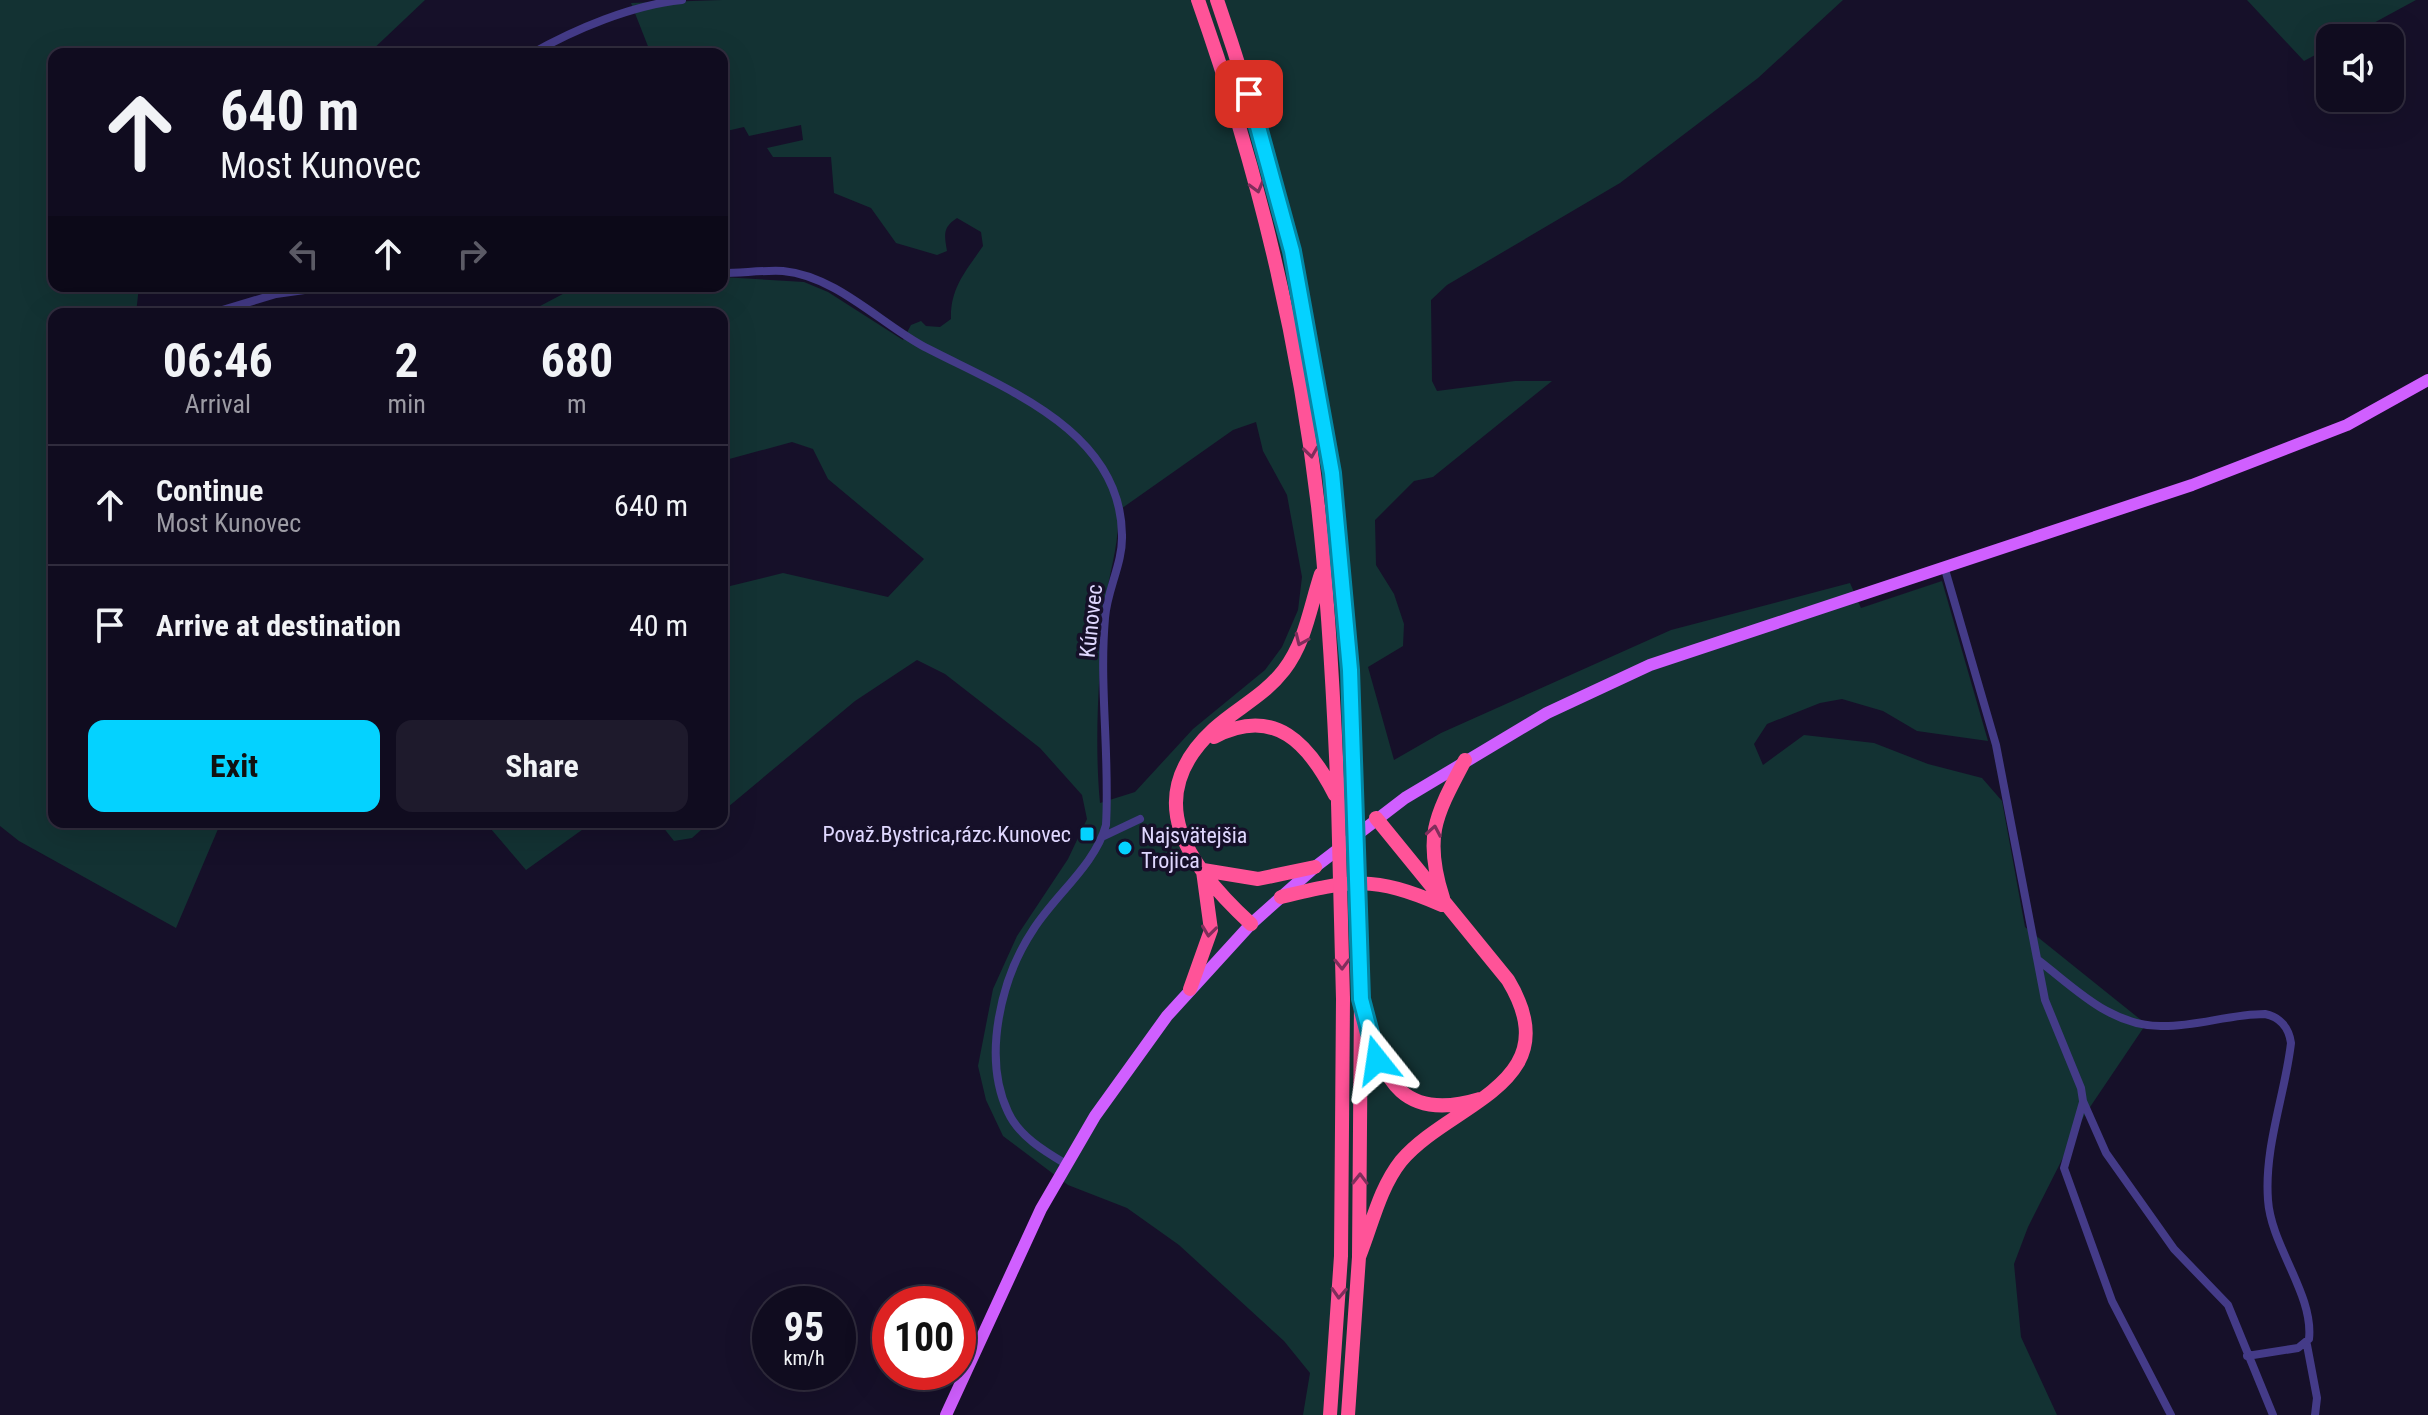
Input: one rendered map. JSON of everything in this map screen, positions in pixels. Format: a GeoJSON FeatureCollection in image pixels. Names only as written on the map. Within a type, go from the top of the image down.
{"type":"FeatureCollection","features":[{"type":"Feature","properties":{"kind":"highway"},"geometry":{"type":"LineString","coordinates":[[1198,0],[1247,151],[1291,333],[1324,566],[1338,802],[1343,999],[1337,1332],[1330,1415]]}},
{"type":"Feature","properties":{"kind":"highway"},"geometry":{"type":"LineString","coordinates":[[1217,0],[1264,145],[1292,251],[1316,370],[1336,503],[1347,637],[1361,999],[1359,1257],[1348,1415]]}},
{"type":"Feature","properties":{"kind":"highway"},"geometry":{"type":"LineString","coordinates":[[1251,924],[1203,870],[1180,833],[1174,799],[1185,762],[1213,730],[1265,691],[1288,664],[1305,631],[1324,566]]}},
{"type":"Feature","properties":{"kind":"highway"},"geometry":{"type":"LineString","coordinates":[[1206,739],[1244,727],[1286,734],[1314,755],[1338,802]]}},
{"type":"Feature","properties":{"kind":"highway"},"geometry":{"type":"LineString","coordinates":[[1446,906],[1432,858],[1432,832],[1441,803],[1465,760]]}},
{"type":"Feature","properties":{"kind":"highway"},"geometry":{"type":"LineString","coordinates":[[1359,1257],[1381,1194],[1402,1161],[1420,1143],[1504,1084],[1518,1063],[1525,1038],[1523,1009],[1508,980],[1376,818]]}},
{"type":"Feature","properties":{"kind":"highway"},"geometry":{"type":"LineString","coordinates":[[1203,870],[1258,879],[1315,867]]}},
{"type":"Feature","properties":{"kind":"highway"},"geometry":{"type":"LineString","coordinates":[[1190,989],[1211,930],[1203,870]]}},
{"type":"Feature","properties":{"kind":"highway"},"geometry":{"type":"LineString","coordinates":[[1281,897],[1341,882],[1367,881],[1394,886],[1446,906]]}},
{"type":"Feature","properties":{"kind":"highway"},"geometry":{"type":"LineString","coordinates":[[1361,999],[1377,1060],[1399,1090],[1420,1101],[1444,1106],[1488,1097]]}},
{"type":"Feature","properties":{"kind":"main road"},"geometry":{"type":"LineString","coordinates":[[946,1415],[1011,1268],[1066,1164],[1114,1088],[1190,989],[1251,924],[1376,818],[1465,760],[1592,689],[1650,665],[2206,480],[2347,425],[2428,380]]}},
{"type":"Feature","properties":{"kind":"street"},"geometry":{"type":"LineString","coordinates":[[541,48],[555,40],[656,3],[682,0]]}},
{"type":"Feature","properties":{"kind":"street","name":"Kúnovec"},"geometry":{"type":"LineString","coordinates":[[728,273],[785,271],[835,289],[908,338],[1055,418],[1076,433],[1092,455],[1118,503],[1122,537],[1105,615],[1106,810],[1102,837]]}},
{"type":"Feature","properties":{"kind":"street"},"geometry":{"type":"LineString","coordinates":[[229,308],[290,292]]}},
{"type":"Feature","properties":{"kind":"street"},"geometry":{"type":"LineString","coordinates":[[1944,565],[1996,745],[2045,1000],[2081,1088],[2083,1101],[2106,1153],[2163,1235],[2228,1305],[2273,1415]]}},
{"type":"Feature","properties":{"kind":"street"},"geometry":{"type":"LineString","coordinates":[[1066,1164],[1035,1144],[1008,1112],[997,1068],[998,1026],[1011,976],[1028,938],[1102,837],[1140,819]]}},
{"type":"Feature","properties":{"kind":"street"},"geometry":{"type":"LineString","coordinates":[[2037,960],[2084,997],[2128,1022],[2160,1027],[2265,1014],[2278,1019],[2286,1029],[2291,1043],[2269,1156],[2268,1201],[2277,1239],[2307,1313],[2310,1331],[2307,1345],[2317,1398],[2315,1415]]}},
{"type":"Feature","properties":{"kind":"street"},"geometry":{"type":"LineString","coordinates":[[2083,1101],[2064,1168],[2112,1301],[2171,1415]]}},
{"type":"Feature","properties":{"kind":"street"},"geometry":{"type":"LineString","coordinates":[[2247,1356],[2307,1345]]}},
{"type":"Feature","properties":{"kind":"green space"},"geometry":{"type":"Polygon","coordinates":[[[0,0],[425,0],[374,48],[48,48],[48,292],[138,292],[137,308],[48,308],[48,828],[218,828],[176,928],[19,841],[0,826],[0,0]]]}},
{"type":"Feature","properties":{"kind":"green space"},"geometry":{"type":"Polygon","coordinates":[[[722,0],[1843,0],[1758,78],[1620,183],[1447,285],[1431,300],[1432,381],[1437,391],[1515,381],[1552,381],[1433,477],[1414,481],[1375,520],[1376,565],[1394,594],[1404,624],[1403,646],[1368,667],[1394,760],[1441,733],[1671,630],[1850,583],[1861,608],[1942,581],[1988,741],[1917,731],[1883,711],[1842,699],[1820,703],[1767,724],[1754,744],[1763,765],[1804,735],[1874,743],[1928,764],[1982,778],[2002,801],[2025,927],[2146,1024],[2084,1116],[2028,1227],[2014,1264],[2021,1337],[2057,1415],[1303,1415],[1310,1373],[1284,1341],[1179,1245],[1127,1208],[1068,1185],[1003,1136],[986,1100],[978,1066],[993,989],[1017,936],[1068,859],[1087,819],[1082,795],[1040,748],[945,674],[917,660],[855,701],[728,807],[728,587],[783,573],[888,597],[924,559],[828,479],[813,449],[792,442],[728,459],[728,308],[536,308],[567,292],[728,292],[728,277],[804,282],[828,292],[903,340],[911,325],[921,321],[926,326],[940,327],[951,319],[956,289],[983,246],[981,232],[957,218],[946,232],[947,251],[937,255],[896,243],[871,208],[834,193],[831,157],[773,157],[767,148],[803,140],[801,125],[749,136],[744,127],[728,131],[728,48],[649,48],[631,3],[722,0]],[[1256,422],[1233,430],[1118,511],[1099,681],[1097,755],[1100,803],[1135,792],[1193,729],[1265,670],[1282,647],[1298,610],[1302,577],[1287,495],[1263,451],[1256,422]]]}},
{"type":"Feature","properties":{"kind":"green space"},"geometry":{"type":"Polygon","coordinates":[[[2247,0],[2416,0],[2372,24],[2316,24],[2316,55],[2304,61],[2247,0]]]}},
{"type":"Feature","properties":{"kind":"green space"},"geometry":{"type":"Polygon","coordinates":[[[490,828],[585,828],[526,870],[490,828]]]}},
{"type":"Feature","properties":{"kind":"green space"},"geometry":{"type":"Polygon","coordinates":[[[664,828],[703,828],[692,838],[674,841],[664,828]]]}},
{"type":"Feature","properties":{"kind":"place","name":"Považ.Bystrica,rázc.Kunovec"},"geometry":{"type":"Point","coordinates":[1087,834]}},
{"type":"Feature","properties":{"kind":"place","name":"Najsvätejšia Trojica"},"geometry":{"type":"Point","coordinates":[1125,848]}},
{"type":"Feature","properties":{"kind":"route"},"geometry":{"type":"LineString","coordinates":[[1249,94],[1292,251],[1316,370],[1332,473],[1350,670],[1361,999],[1377,1060]]}}]}
